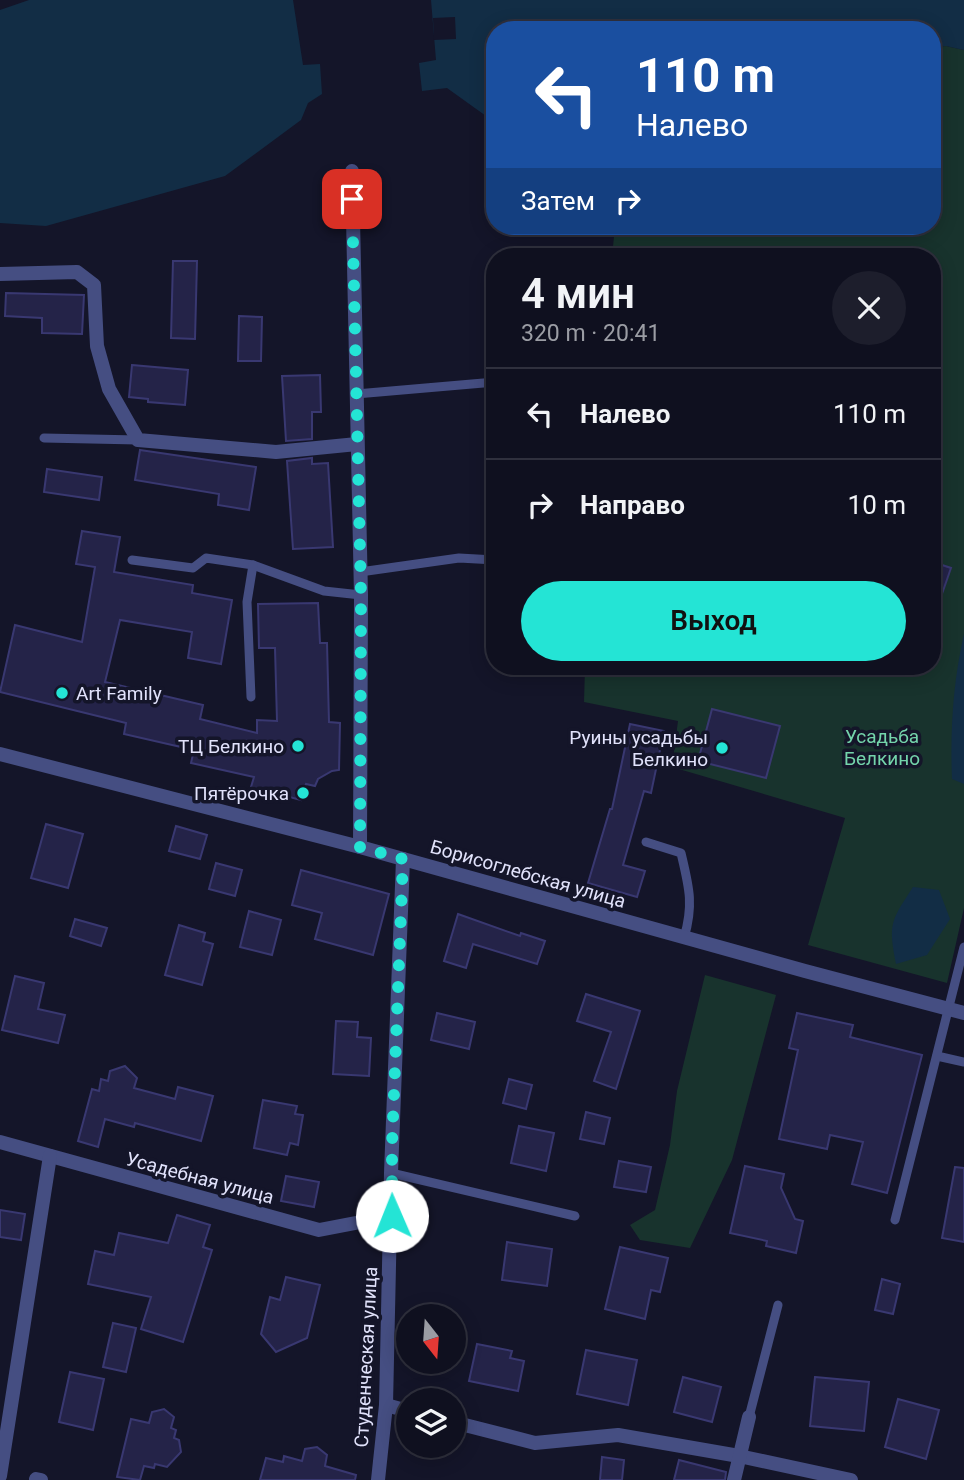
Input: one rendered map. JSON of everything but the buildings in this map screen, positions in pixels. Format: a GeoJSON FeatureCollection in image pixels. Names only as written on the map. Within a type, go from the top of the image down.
{"type":"FeatureCollection","features":[{"type":"Feature","properties":{"kind":"street"},"geometry":{"type":"LineString","coordinates":[[352,172],[361,595],[360,847]]}},
{"type":"Feature","properties":{"kind":"street"},"geometry":{"type":"LineString","coordinates":[[0,274],[77,272],[94,285],[97,346],[109,389],[138,440],[276,452],[357,444]]}},
{"type":"Feature","properties":{"kind":"street","name":"Борисоглебская улица"},"geometry":{"type":"LineString","coordinates":[[0,754],[360,847],[964,1013]]}},
{"type":"Feature","properties":{"kind":"street","name":"Студенческая улица"},"geometry":{"type":"LineString","coordinates":[[378,1480],[386,1405],[391,1172],[403,859]]}},
{"type":"Feature","properties":{"kind":"street","name":"Усадебная улица"},"geometry":{"type":"LineString","coordinates":[[0,1143],[319,1230],[392,1216]]}},
{"type":"Feature","properties":{"kind":"street"},"geometry":{"type":"LineString","coordinates":[[0,1476],[50,1156]]}},
{"type":"Feature","properties":{"kind":"street"},"geometry":{"type":"LineString","coordinates":[[386,1405],[396,1408]]}},
{"type":"Feature","properties":{"kind":"street"},"geometry":{"type":"LineString","coordinates":[[734,1480],[749,1417]]}},
{"type":"Feature","properties":{"kind":"street"},"geometry":{"type":"LineString","coordinates":[[466,1425],[534,1443],[618,1435],[739,1456],[851,1480]]}},
{"type":"Feature","properties":{"kind":"lane"},"geometry":{"type":"LineString","coordinates":[[356,394],[486,383]]}},
{"type":"Feature","properties":{"kind":"lane"},"geometry":{"type":"LineString","coordinates":[[44,438],[138,440]]}},
{"type":"Feature","properties":{"kind":"lane"},"geometry":{"type":"LineString","coordinates":[[132,560],[193,568],[206,558],[253,565],[324,591],[361,595]]}},
{"type":"Feature","properties":{"kind":"lane"},"geometry":{"type":"LineString","coordinates":[[360,572],[459,558],[486,560]]}},
{"type":"Feature","properties":{"kind":"lane"},"geometry":{"type":"LineString","coordinates":[[251,697],[247,602],[253,565]]}},
{"type":"Feature","properties":{"kind":"lane"},"geometry":{"type":"LineString","coordinates":[[646,842],[681,853],[691,893],[690,920],[684,938]]}},
{"type":"Feature","properties":{"kind":"lane"},"geometry":{"type":"LineString","coordinates":[[895,1220],[964,947]]}},
{"type":"Feature","properties":{"kind":"lane"},"geometry":{"type":"LineString","coordinates":[[937,1056],[964,1062]]}},
{"type":"Feature","properties":{"kind":"lane"},"geometry":{"type":"LineString","coordinates":[[391,1172],[575,1216]]}},
{"type":"Feature","properties":{"kind":"lane"},"geometry":{"type":"LineString","coordinates":[[749,1417],[778,1305]]}},
{"type":"Feature","properties":{"kind":"green space","name":"Усадьба Белкино"},"geometry":{"type":"Polygon","coordinates":[[[941,46],[964,50],[964,908],[947,983],[808,945],[845,818],[672,767],[678,721],[584,702],[585,675],[941,675],[941,248],[613,248],[614,235],[941,235],[941,46]]]}},
{"type":"Feature","properties":{"kind":"green space"},"geometry":{"type":"Polygon","coordinates":[[[705,975],[776,995],[732,1160],[690,1248],[640,1240],[630,1225],[655,1210],[670,1145],[677,1091],[705,975]]]}},
{"type":"Feature","properties":{"kind":"water"},"geometry":{"type":"Polygon","coordinates":[[[29,0],[293,0],[303,65],[320,64],[322,94],[308,103],[301,120],[225,176],[46,226],[0,223],[0,10],[29,0]]]}},
{"type":"Feature","properties":{"kind":"water"},"geometry":{"type":"Polygon","coordinates":[[[431,0],[964,0],[964,50],[941,46],[941,21],[486,21],[486,116],[447,88],[422,91],[419,63],[436,60],[431,0]]]}},
{"type":"Feature","properties":{"kind":"water"},"geometry":{"type":"Polygon","coordinates":[[[964,634],[964,784],[952,779],[951,742],[955,688],[964,634]]]}},
{"type":"Feature","properties":{"kind":"water"},"geometry":{"type":"Polygon","coordinates":[[[913,887],[939,890],[950,919],[927,955],[896,964],[892,939],[893,923],[913,887]]]}},
{"type":"Feature","properties":{"kind":"pier"},"geometry":{"type":"Polygon","coordinates":[[[455,17],[456,39],[434,40],[433,18],[455,17]]]}},
{"type":"Feature","properties":{"kind":"place","name":"Art Family"},"geometry":{"type":"Point","coordinates":[62,693]}},
{"type":"Feature","properties":{"kind":"place","name":"ТЦ Белкино"},"geometry":{"type":"Point","coordinates":[298,746]}},
{"type":"Feature","properties":{"kind":"place","name":"Руины усадьбы Белкино"},"geometry":{"type":"Point","coordinates":[722,748]}},
{"type":"Feature","properties":{"kind":"place","name":"Пятёрочка"},"geometry":{"type":"Point","coordinates":[303,793]}},
{"type":"Feature","properties":{"kind":"route"},"geometry":{"type":"LineString","coordinates":[[352,199],[361,595],[360,847],[403,859],[391,1172],[392,1216]]}}]}
